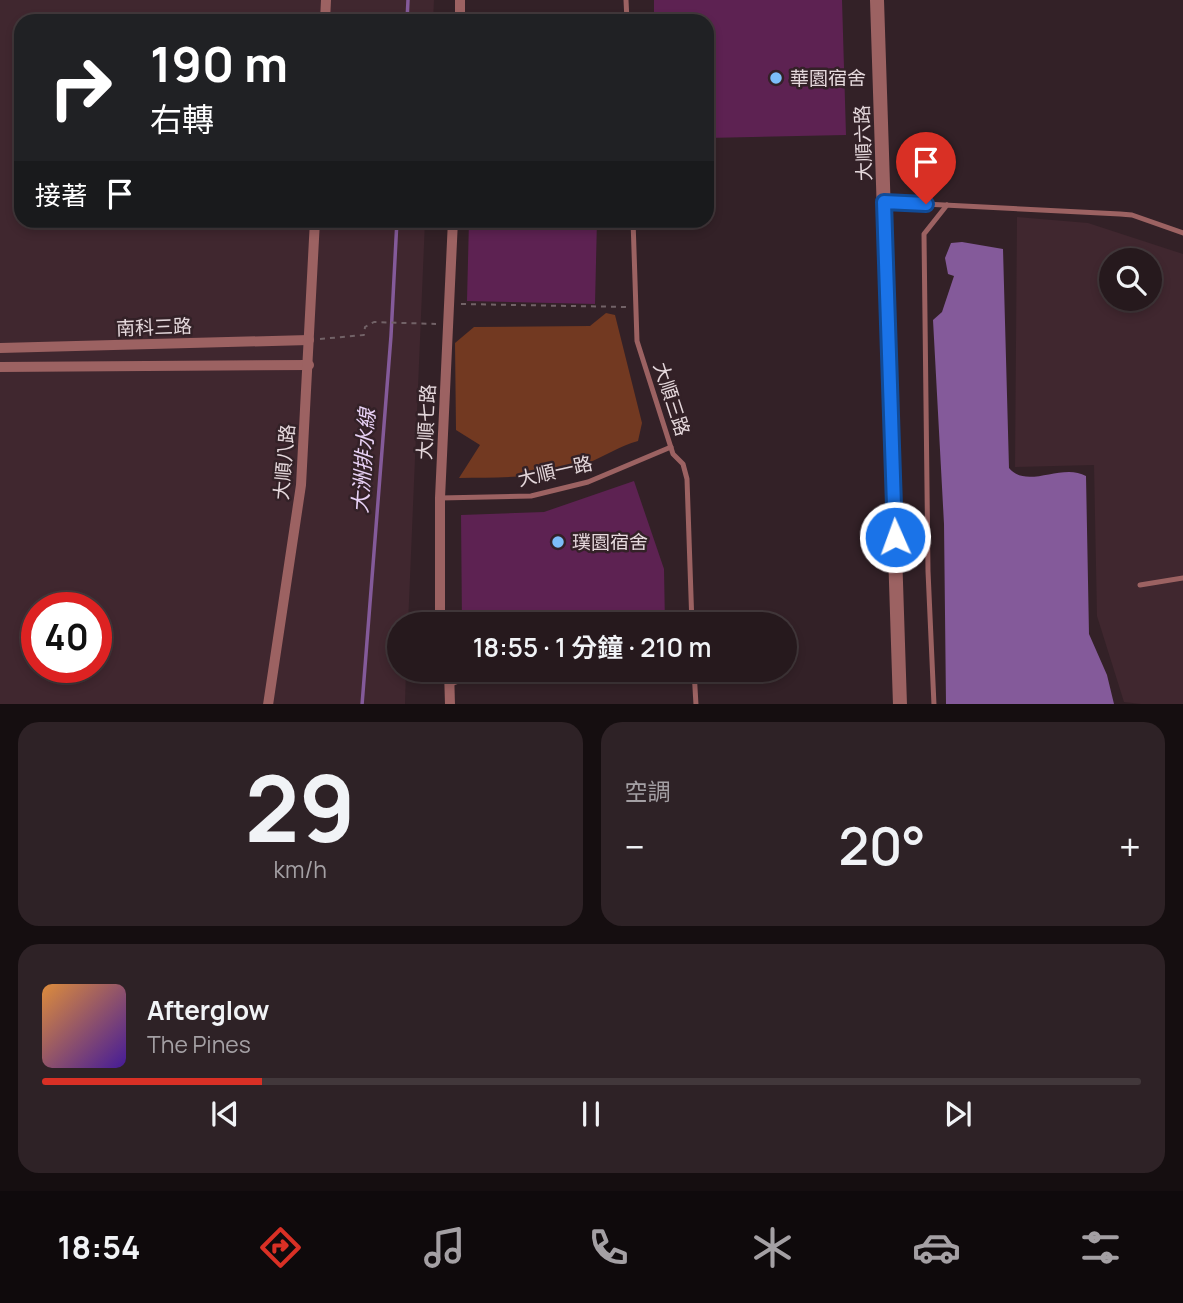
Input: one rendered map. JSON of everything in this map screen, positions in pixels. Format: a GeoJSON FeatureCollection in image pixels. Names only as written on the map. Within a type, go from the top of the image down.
{"type":"FeatureCollection","features":[{"type":"Feature","properties":{"kind":"street","name":"大順六路"},"geometry":{"type":"LineString","coordinates":[[877,0],[900,704]]}},
{"type":"Feature","properties":{"kind":"street","name":"大順八路"},"geometry":{"type":"LineString","coordinates":[[268,704],[301,485],[315,228]]}},
{"type":"Feature","properties":{"kind":"street","name":"大順七路"},"geometry":{"type":"LineString","coordinates":[[440,612],[440,498],[453,228]]}},
{"type":"Feature","properties":{"kind":"street","name":"南科三路"},"geometry":{"type":"LineString","coordinates":[[0,348],[309,340]]}},
{"type":"Feature","properties":{"kind":"street","name":"南科三路"},"geometry":{"type":"LineString","coordinates":[[0,367],[309,365]]}},
{"type":"Feature","properties":{"kind":"street"},"geometry":{"type":"LineString","coordinates":[[450,684],[450,704]]}},
{"type":"Feature","properties":{"kind":"lane"},"geometry":{"type":"LineString","coordinates":[[884,202],[1132,215],[1183,233]]}},
{"type":"Feature","properties":{"kind":"lane"},"geometry":{"type":"LineString","coordinates":[[934,704],[928,571],[924,234],[947,205]]}},
{"type":"Feature","properties":{"kind":"lane","name":"大順三路"},"geometry":{"type":"LineString","coordinates":[[633,228],[637,341],[673,454],[683,464],[687,479],[692,612]]}},
{"type":"Feature","properties":{"kind":"lane","name":"大順一路"},"geometry":{"type":"LineString","coordinates":[[440,498],[531,496],[588,482],[671,447]]}},
{"type":"Feature","properties":{"kind":"lane"},"geometry":{"type":"LineString","coordinates":[[1140,585],[1183,578]]}},
{"type":"Feature","properties":{"kind":"lane"},"geometry":{"type":"LineString","coordinates":[[450,684],[455,682]]}},
{"type":"Feature","properties":{"kind":"lane"},"geometry":{"type":"LineString","coordinates":[[695,682],[696,704]]}},
{"type":"Feature","properties":{"kind":"path"},"geometry":{"type":"LineString","coordinates":[[450,304],[636,308]]}},
{"type":"Feature","properties":{"kind":"path"},"geometry":{"type":"LineString","coordinates":[[309,340],[363,335],[365,327],[374,322],[436,324]]}},
{"type":"Feature","properties":{"kind":"shaded area"},"geometry":{"type":"Polygon","coordinates":[[[0,0],[434,0],[433,14],[14,14],[14,228],[425,228],[409,612],[387,612],[387,682],[406,682],[405,704],[0,704],[0,0]]]}},
{"type":"Feature","properties":{"kind":"shaded area"},"geometry":{"type":"Polygon","coordinates":[[[1017,217],[1088,223],[1183,254],[1183,704],[1124,702],[1097,616],[1094,465],[1015,467],[1017,217]]]}},
{"type":"Feature","properties":{"kind":"shaded area"},"geometry":{"type":"Polygon","coordinates":[[[962,242],[1003,249],[1009,468],[1025,477],[1066,472],[1086,476],[1089,634],[1107,675],[1114,704],[946,704],[944,524],[933,320],[942,312],[954,276],[948,274],[945,258],[951,243],[962,242]]]}},
{"type":"Feature","properties":{"kind":"shaded area"},"geometry":{"type":"Polygon","coordinates":[[[606,313],[615,315],[642,423],[638,441],[588,463],[557,472],[459,478],[480,445],[456,430],[455,343],[474,327],[590,326],[606,313]]]}},
{"type":"Feature","properties":{"kind":"building","name":"華園宿舍"},"geometry":{"type":"Polygon","coordinates":[[[654,0],[842,0],[846,135],[714,138],[714,14],[654,14],[654,0]]]}},
{"type":"Feature","properties":{"kind":"building"},"geometry":{"type":"Polygon","coordinates":[[[469,228],[597,228],[595,304],[467,301],[469,228]]]}},
{"type":"Feature","properties":{"kind":"building","name":"璞園宿舍"},"geometry":{"type":"Polygon","coordinates":[[[634,481],[664,569],[665,612],[462,612],[461,515],[544,512],[634,481]]]}},
{"type":"Feature","properties":{"kind":"waterway","name":"大洲排水線"},"geometry":{"type":"LineString","coordinates":[[407,14],[408,0]]}},
{"type":"Feature","properties":{"kind":"waterway","name":"大洲排水線"},"geometry":{"type":"LineString","coordinates":[[362,704],[391,336],[397,228]]}},
{"type":"Feature","properties":{"kind":"place","name":"華園宿舍"},"geometry":{"type":"Point","coordinates":[776,78]}},
{"type":"Feature","properties":{"kind":"place","name":"璞園宿舍"},"geometry":{"type":"Point","coordinates":[558,542]}},
{"type":"Feature","properties":{"kind":"route"},"geometry":{"type":"LineString","coordinates":[[895,537],[884,202],[926,204]]}}]}
